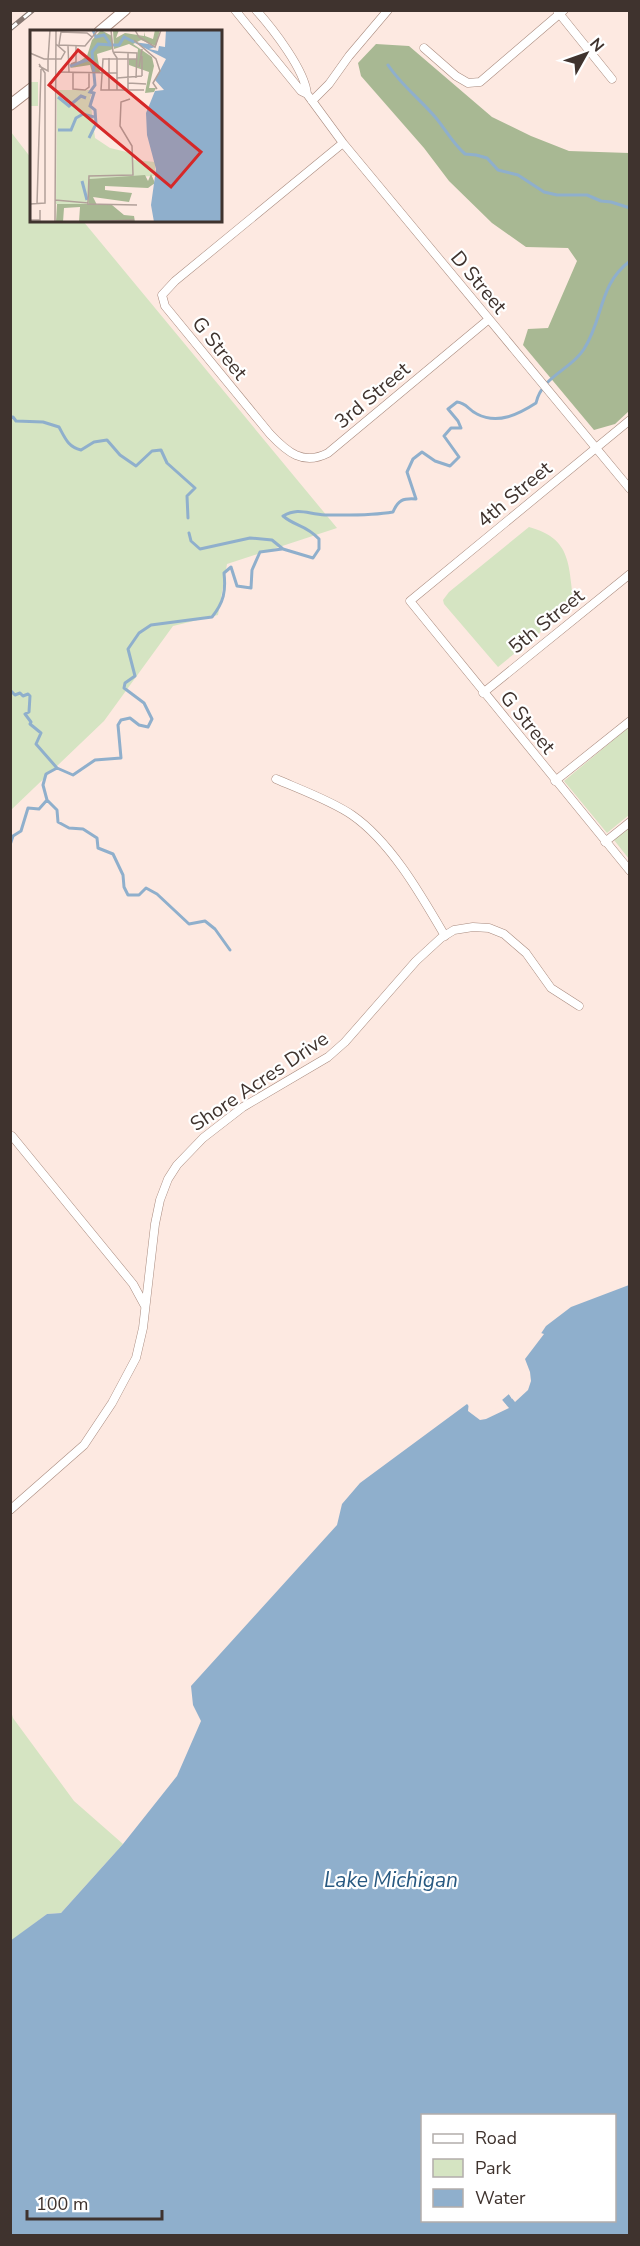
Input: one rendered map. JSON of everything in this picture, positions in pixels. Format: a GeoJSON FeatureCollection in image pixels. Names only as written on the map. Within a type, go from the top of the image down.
{"type":"FeatureCollection","features":[{"type":"Feature","properties":{"kind":"main road"},"geometry":{"type":"LineString","coordinates":[[101,30],[125,10]]}},
{"type":"Feature","properties":{"kind":"main road"},"geometry":{"type":"LineString","coordinates":[[10,105],[30,90]]}},
{"type":"Feature","properties":{"kind":"street","name":"D Street"},"geometry":{"type":"LineString","coordinates":[[235,10],[300,91],[310,98],[343,143],[630,489]]}},
{"type":"Feature","properties":{"kind":"street","name":"D Street"},"geometry":{"type":"LineString","coordinates":[[256,10],[283,45],[306,85],[310,98]]}},
{"type":"Feature","properties":{"kind":"street"},"geometry":{"type":"LineString","coordinates":[[310,98],[329,84],[349,56],[388,10]]}},
{"type":"Feature","properties":{"kind":"street"},"geometry":{"type":"LineString","coordinates":[[424,48],[462,80],[468,83],[480,82],[560,12],[612,79]]}},
{"type":"Feature","properties":{"kind":"street","name":"G Street"},"geometry":{"type":"LineString","coordinates":[[270,434],[165,306],[162,295],[175,280],[343,143]]}},
{"type":"Feature","properties":{"kind":"street","name":"3rd Street"},"geometry":{"type":"LineString","coordinates":[[270,434],[284,448],[299,458],[317,459],[328,453],[489,319]]}},
{"type":"Feature","properties":{"kind":"street","name":"4th Street"},"geometry":{"type":"LineString","coordinates":[[419,594],[630,420]]}},
{"type":"Feature","properties":{"kind":"street","name":"5th Street"},"geometry":{"type":"LineString","coordinates":[[483,693],[630,573]]}},
{"type":"Feature","properties":{"kind":"street","name":"G Street"},"geometry":{"type":"LineString","coordinates":[[419,594],[410,602],[630,871]]}},
{"type":"Feature","properties":{"kind":"street"},"geometry":{"type":"LineString","coordinates":[[555,781],[630,721]]}},
{"type":"Feature","properties":{"kind":"street"},"geometry":{"type":"LineString","coordinates":[[276,779],[350,813],[366,825],[404,873],[445,936]]}},
{"type":"Feature","properties":{"kind":"street"},"geometry":{"type":"LineString","coordinates":[[605,842],[630,822]]}},
{"type":"Feature","properties":{"kind":"street","name":"Shore Acres Drive"},"geometry":{"type":"LineString","coordinates":[[10,1510],[84,1445],[112,1403],[136,1358],[146,1307],[159,1206],[168,1179],[188,1151],[243,1107],[328,1057],[345,1042],[416,961],[454,930],[472,927],[489,928],[504,934],[526,953],[551,988],[579,1006]]}},
{"type":"Feature","properties":{"kind":"street"},"geometry":{"type":"LineString","coordinates":[[12,1136],[133,1284],[146,1307]]}},
{"type":"Feature","properties":{"kind":"green space"},"geometry":{"type":"Polygon","coordinates":[[[376,44],[409,46],[492,117],[531,136],[569,151],[629,153],[629,411],[615,424],[594,430],[523,345],[528,329],[548,328],[577,261],[568,248],[526,247],[492,223],[449,181],[424,148],[361,76],[358,63],[376,44]]]}},
{"type":"Feature","properties":{"kind":"green space"},"geometry":{"type":"Polygon","coordinates":[[[11,132],[30,157],[30,222],[84,222],[337,528],[227,564],[218,615],[173,626],[104,721],[11,810],[11,132]]]}},
{"type":"Feature","properties":{"kind":"green space"},"geometry":{"type":"Polygon","coordinates":[[[529,527],[543,532],[561,547],[569,566],[574,605],[498,667],[443,600],[449,592],[529,527]]]}},
{"type":"Feature","properties":{"kind":"green space"},"geometry":{"type":"Polygon","coordinates":[[[629,727],[629,815],[607,833],[564,781],[629,727]]]}},
{"type":"Feature","properties":{"kind":"green space"},"geometry":{"type":"Polygon","coordinates":[[[629,827],[629,859],[614,840],[629,827]]]}},
{"type":"Feature","properties":{"kind":"green space"},"geometry":{"type":"Polygon","coordinates":[[[10,1707],[13,1718],[74,1801],[123,1844],[61,1913],[47,1914],[11,1941],[10,1707]]]}},
{"type":"Feature","properties":{"kind":"water","name":"Lake Michigan"},"geometry":{"type":"Polygon","coordinates":[[[629,1285],[629,2235],[11,2235],[10,1941],[47,1914],[61,1913],[123,1844],[177,1776],[201,1721],[193,1705],[191,1686],[337,1525],[342,1504],[360,1483],[467,1404],[480,1418],[506,1405],[502,1400],[509,1394],[512,1399],[526,1383],[524,1359],[546,1326],[571,1307],[629,1285]]]}},
{"type":"Feature","properties":{"kind":"pier"},"geometry":{"type":"Polygon","coordinates":[[[538,1332],[544,1334],[525,1359],[531,1381],[528,1390],[515,1402],[507,1392],[512,1394],[523,1382],[521,1358],[538,1332]]]}},
{"type":"Feature","properties":{"kind":"pier"},"geometry":{"type":"Polygon","coordinates":[[[502,1400],[509,1408],[486,1419],[480,1420],[468,1411],[469,1401],[481,1414],[497,1408],[502,1404],[499,1402],[502,1400]]]}},
{"type":"Feature","properties":{"kind":"waterway"},"geometry":{"type":"LineString","coordinates":[[388,65],[465,154],[487,158],[498,170],[518,175],[544,192],[557,195],[587,195],[630,208]]}},
{"type":"Feature","properties":{"kind":"waterway"},"geometry":{"type":"LineString","coordinates":[[189,533],[191,541],[200,549],[250,538],[272,540],[283,549],[313,558],[319,549],[319,539],[283,516],[299,511],[325,515],[393,512],[402,501],[416,499],[407,472],[413,459],[422,452],[435,461],[450,466],[459,457],[444,436],[451,428],[461,428],[448,409],[457,402],[485,417],[500,418],[523,411],[536,403],[544,386],[584,349],[612,281],[630,261]]}},
{"type":"Feature","properties":{"kind":"waterway"},"geometry":{"type":"LineString","coordinates":[[10,418],[13,417],[16,421],[43,422],[59,427],[70,444],[81,450],[94,442],[107,440],[120,455],[136,466],[152,451],[161,450],[167,463],[195,488],[187,496],[188,518]]}},
{"type":"Feature","properties":{"kind":"waterway"},"geometry":{"type":"LineString","coordinates":[[10,690],[15,695],[20,693],[23,696],[28,694],[30,696],[29,712],[25,714],[30,724],[41,733],[36,744],[57,768],[73,775],[95,760],[121,758],[118,725],[121,720],[130,718],[139,725],[148,727],[152,719],[144,703],[124,688],[125,683],[135,676],[128,649],[139,633],[151,625],[212,617],[223,596],[224,573],[231,567],[237,586],[251,588],[252,570],[260,552],[282,549]]}},
{"type":"Feature","properties":{"kind":"waterway"},"geometry":{"type":"LineString","coordinates":[[10,845],[13,836],[21,831],[28,808],[39,809],[47,800],[43,785],[46,774],[57,768]]}},
{"type":"Feature","properties":{"kind":"waterway"},"geometry":{"type":"LineString","coordinates":[[47,800],[57,810],[58,822],[69,828],[83,829],[97,838],[98,848],[113,854],[123,875],[124,887],[128,895],[139,895],[146,888],[157,894],[189,924],[205,921],[215,929],[230,950]]}},
{"type":"Feature","properties":{"kind":"railway"},"geometry":{"type":"LineString","coordinates":[[10,29],[33,10]]}}]}
